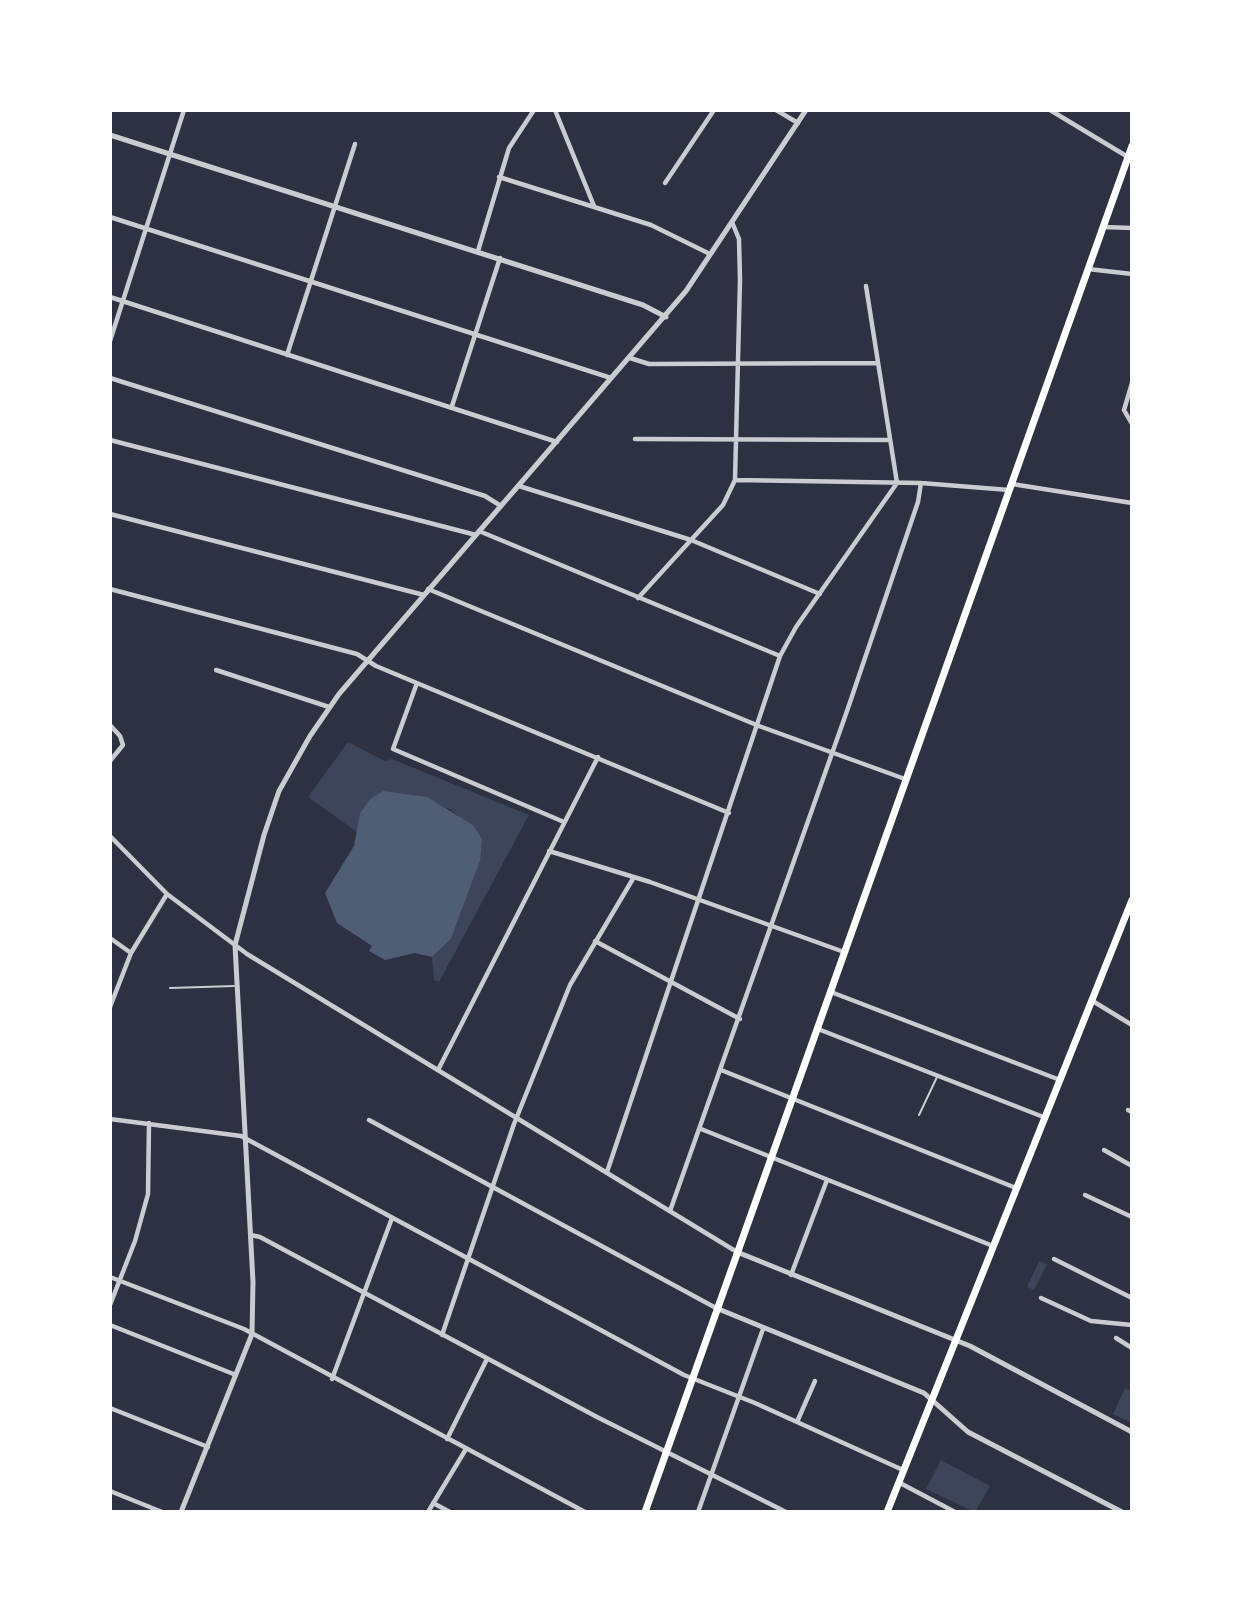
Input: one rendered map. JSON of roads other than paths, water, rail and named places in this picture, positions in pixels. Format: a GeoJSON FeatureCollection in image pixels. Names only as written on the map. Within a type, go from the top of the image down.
{"type":"FeatureCollection","features":[{"type":"Feature","properties":{"kind":"main road"},"geometry":{"type":"LineString","coordinates":[[645,1512],[1131,150]]}},
{"type":"Feature","properties":{"kind":"main road"},"geometry":{"type":"LineString","coordinates":[[887,1512],[1132,900]]}},
{"type":"Feature","properties":{"kind":"street"},"geometry":{"type":"LineString","coordinates":[[110,341],[184,110]]}},
{"type":"Feature","properties":{"kind":"street"},"geometry":{"type":"LineString","coordinates":[[478,251],[499,177],[514,138],[534,110]]}},
{"type":"Feature","properties":{"kind":"street"},"geometry":{"type":"LineString","coordinates":[[555,110],[594,207]]}},
{"type":"Feature","properties":{"kind":"street"},"geometry":{"type":"LineString","coordinates":[[665,183],[714,110]]}},
{"type":"Feature","properties":{"kind":"street"},"geometry":{"type":"LineString","coordinates":[[776,110],[797,123]]}},
{"type":"Feature","properties":{"kind":"street"},"geometry":{"type":"LineString","coordinates":[[181,1512],[252,1334],[251,1235],[235,945],[264,835],[279,791],[329,707],[666,317],[806,110]]}},
{"type":"Feature","properties":{"kind":"street"},"geometry":{"type":"LineString","coordinates":[[1050,110],[1131,150]]}},
{"type":"Feature","properties":{"kind":"street"},"geometry":{"type":"LineString","coordinates":[[110,135],[500,258],[643,305],[666,317]]}},
{"type":"Feature","properties":{"kind":"street"},"geometry":{"type":"LineString","coordinates":[[287,355],[355,144]]}},
{"type":"Feature","properties":{"kind":"street"},"geometry":{"type":"LineString","coordinates":[[499,177],[651,225],[710,254]]}},
{"type":"Feature","properties":{"kind":"street"},"geometry":{"type":"LineString","coordinates":[[110,217],[612,379]]}},
{"type":"Feature","properties":{"kind":"street"},"geometry":{"type":"LineString","coordinates":[[638,598],[723,505],[736,480],[739,239],[732,222]]}},
{"type":"Feature","properties":{"kind":"street"},"geometry":{"type":"LineString","coordinates":[[1103,227],[1132,228]]}},
{"type":"Feature","properties":{"kind":"street"},"geometry":{"type":"LineString","coordinates":[[452,406],[500,258]]}},
{"type":"Feature","properties":{"kind":"street"},"geometry":{"type":"LineString","coordinates":[[1088,269],[1132,274]]}},
{"type":"Feature","properties":{"kind":"street"},"geometry":{"type":"LineString","coordinates":[[607,1172],[759,726],[780,656],[796,627],[897,483],[866,286]]}},
{"type":"Feature","properties":{"kind":"street"},"geometry":{"type":"LineString","coordinates":[[110,297],[558,442]]}},
{"type":"Feature","properties":{"kind":"street"},"geometry":{"type":"LineString","coordinates":[[631,358],[649,364],[878,363]]}},
{"type":"Feature","properties":{"kind":"street"},"geometry":{"type":"LineString","coordinates":[[110,378],[485,496],[501,506]]}},
{"type":"Feature","properties":{"kind":"street"},"geometry":{"type":"LineString","coordinates":[[1132,383],[1124,410],[1132,424]]}},
{"type":"Feature","properties":{"kind":"street"},"geometry":{"type":"LineString","coordinates":[[635,439],[890,440]]}},
{"type":"Feature","properties":{"kind":"street"},"geometry":{"type":"LineString","coordinates":[[110,440],[477,533],[780,656]]}},
{"type":"Feature","properties":{"kind":"street"},"geometry":{"type":"LineString","coordinates":[[736,480],[1010,487],[1132,503]]}},
{"type":"Feature","properties":{"kind":"street"},"geometry":{"type":"LineString","coordinates":[[670,1211],[832,752],[918,502],[921,483]]}},
{"type":"Feature","properties":{"kind":"street"},"geometry":{"type":"LineString","coordinates":[[519,486],[691,540],[820,594]]}},
{"type":"Feature","properties":{"kind":"street"},"geometry":{"type":"LineString","coordinates":[[110,514],[426,592],[759,726],[906,779]]}},
{"type":"Feature","properties":{"kind":"street"},"geometry":{"type":"LineString","coordinates":[[110,589],[349,651],[417,683],[729,813]]}},
{"type":"Feature","properties":{"kind":"street"},"geometry":{"type":"LineString","coordinates":[[216,670],[329,707]]}},
{"type":"Feature","properties":{"kind":"street"},"geometry":{"type":"LineString","coordinates":[[417,683],[393,749],[564,822]]}},
{"type":"Feature","properties":{"kind":"street"},"geometry":{"type":"LineString","coordinates":[[110,725],[120,736],[123,745],[110,761]]}},
{"type":"Feature","properties":{"kind":"street"},"geometry":{"type":"LineString","coordinates":[[438,1070],[598,757]]}},
{"type":"Feature","properties":{"kind":"street"},"geometry":{"type":"LineString","coordinates":[[111,839],[167,894],[235,945],[737,1252],[956,1340],[1132,1432]]}},
{"type":"Feature","properties":{"kind":"street"},"geometry":{"type":"LineString","coordinates":[[549,851],[634,877],[845,952]]}},
{"type":"Feature","properties":{"kind":"street"},"geometry":{"type":"LineString","coordinates":[[442,1335],[517,1118],[570,985],[634,877]]}},
{"type":"Feature","properties":{"kind":"street"},"geometry":{"type":"LineString","coordinates":[[110,1007],[131,953],[167,894]]}},
{"type":"Feature","properties":{"kind":"street"},"geometry":{"type":"LineString","coordinates":[[110,938],[131,953]]}},
{"type":"Feature","properties":{"kind":"street"},"geometry":{"type":"LineString","coordinates":[[595,941],[740,1018]]}},
{"type":"Feature","properties":{"kind":"street"},"geometry":{"type":"LineString","coordinates":[[831,992],[1060,1080]]}},
{"type":"Feature","properties":{"kind":"street"},"geometry":{"type":"LineString","coordinates":[[1091,1000],[1132,1025]]}},
{"type":"Feature","properties":{"kind":"street"},"geometry":{"type":"LineString","coordinates":[[818,1029],[1046,1118]]}},
{"type":"Feature","properties":{"kind":"street"},"geometry":{"type":"LineString","coordinates":[[721,1070],[1017,1188]]}},
{"type":"Feature","properties":{"kind":"street"},"geometry":{"type":"LineString","coordinates":[[110,1119],[233,1133],[692,1378],[904,1470]]}},
{"type":"Feature","properties":{"kind":"street"},"geometry":{"type":"LineString","coordinates":[[369,1120],[716,1308],[925,1392],[970,1433],[1122,1512]]}},
{"type":"Feature","properties":{"kind":"street"},"geometry":{"type":"LineString","coordinates":[[110,1305],[137,1235],[149,1188],[149,1123]]}},
{"type":"Feature","properties":{"kind":"street"},"geometry":{"type":"LineString","coordinates":[[701,1129],[993,1246]]}},
{"type":"Feature","properties":{"kind":"street"},"geometry":{"type":"LineString","coordinates":[[1104,1150],[1132,1166]]}},
{"type":"Feature","properties":{"kind":"street"},"geometry":{"type":"LineString","coordinates":[[790,1275],[827,1180]]}},
{"type":"Feature","properties":{"kind":"street"},"geometry":{"type":"LineString","coordinates":[[1085,1195],[1132,1217]]}},
{"type":"Feature","properties":{"kind":"street"},"geometry":{"type":"LineString","coordinates":[[332,1379],[392,1218]]}},
{"type":"Feature","properties":{"kind":"street"},"geometry":{"type":"LineString","coordinates":[[251,1235],[260,1237],[486,1359],[786,1512]]}},
{"type":"Feature","properties":{"kind":"street"},"geometry":{"type":"LineString","coordinates":[[1054,1259],[1132,1298]]}},
{"type":"Feature","properties":{"kind":"street"},"geometry":{"type":"LineString","coordinates":[[110,1277],[252,1334],[585,1512]]}},
{"type":"Feature","properties":{"kind":"street"},"geometry":{"type":"LineString","coordinates":[[1041,1298],[1087,1320],[1132,1325]]}},
{"type":"Feature","properties":{"kind":"street"},"geometry":{"type":"LineString","coordinates":[[110,1325],[237,1375]]}},
{"type":"Feature","properties":{"kind":"street"},"geometry":{"type":"LineString","coordinates":[[698,1512],[763,1329]]}},
{"type":"Feature","properties":{"kind":"street"},"geometry":{"type":"LineString","coordinates":[[1116,1338],[1132,1348]]}},
{"type":"Feature","properties":{"kind":"street"},"geometry":{"type":"LineString","coordinates":[[447,1439],[486,1359]]}},
{"type":"Feature","properties":{"kind":"street"},"geometry":{"type":"LineString","coordinates":[[797,1422],[815,1381]]}},
{"type":"Feature","properties":{"kind":"street"},"geometry":{"type":"LineString","coordinates":[[110,1408],[208,1447]]}},
{"type":"Feature","properties":{"kind":"street"},"geometry":{"type":"LineString","coordinates":[[927,1415],[946,1412]]}},
{"type":"Feature","properties":{"kind":"street"},"geometry":{"type":"LineString","coordinates":[[428,1512],[466,1449]]}},
{"type":"Feature","properties":{"kind":"street"},"geometry":{"type":"LineString","coordinates":[[899,1482],[955,1512]]}},
{"type":"Feature","properties":{"kind":"street"},"geometry":{"type":"LineString","coordinates":[[110,1491],[162,1512]]}},
{"type":"Feature","properties":{"kind":"street"},"geometry":{"type":"LineString","coordinates":[[433,1503],[450,1512]]}},
{"type":"Feature","properties":{"kind":"lane"},"geometry":{"type":"LineString","coordinates":[[170,988],[236,986]]}},
{"type":"Feature","properties":{"kind":"lane"},"geometry":{"type":"LineString","coordinates":[[919,1115],[937,1076]]}}]}
